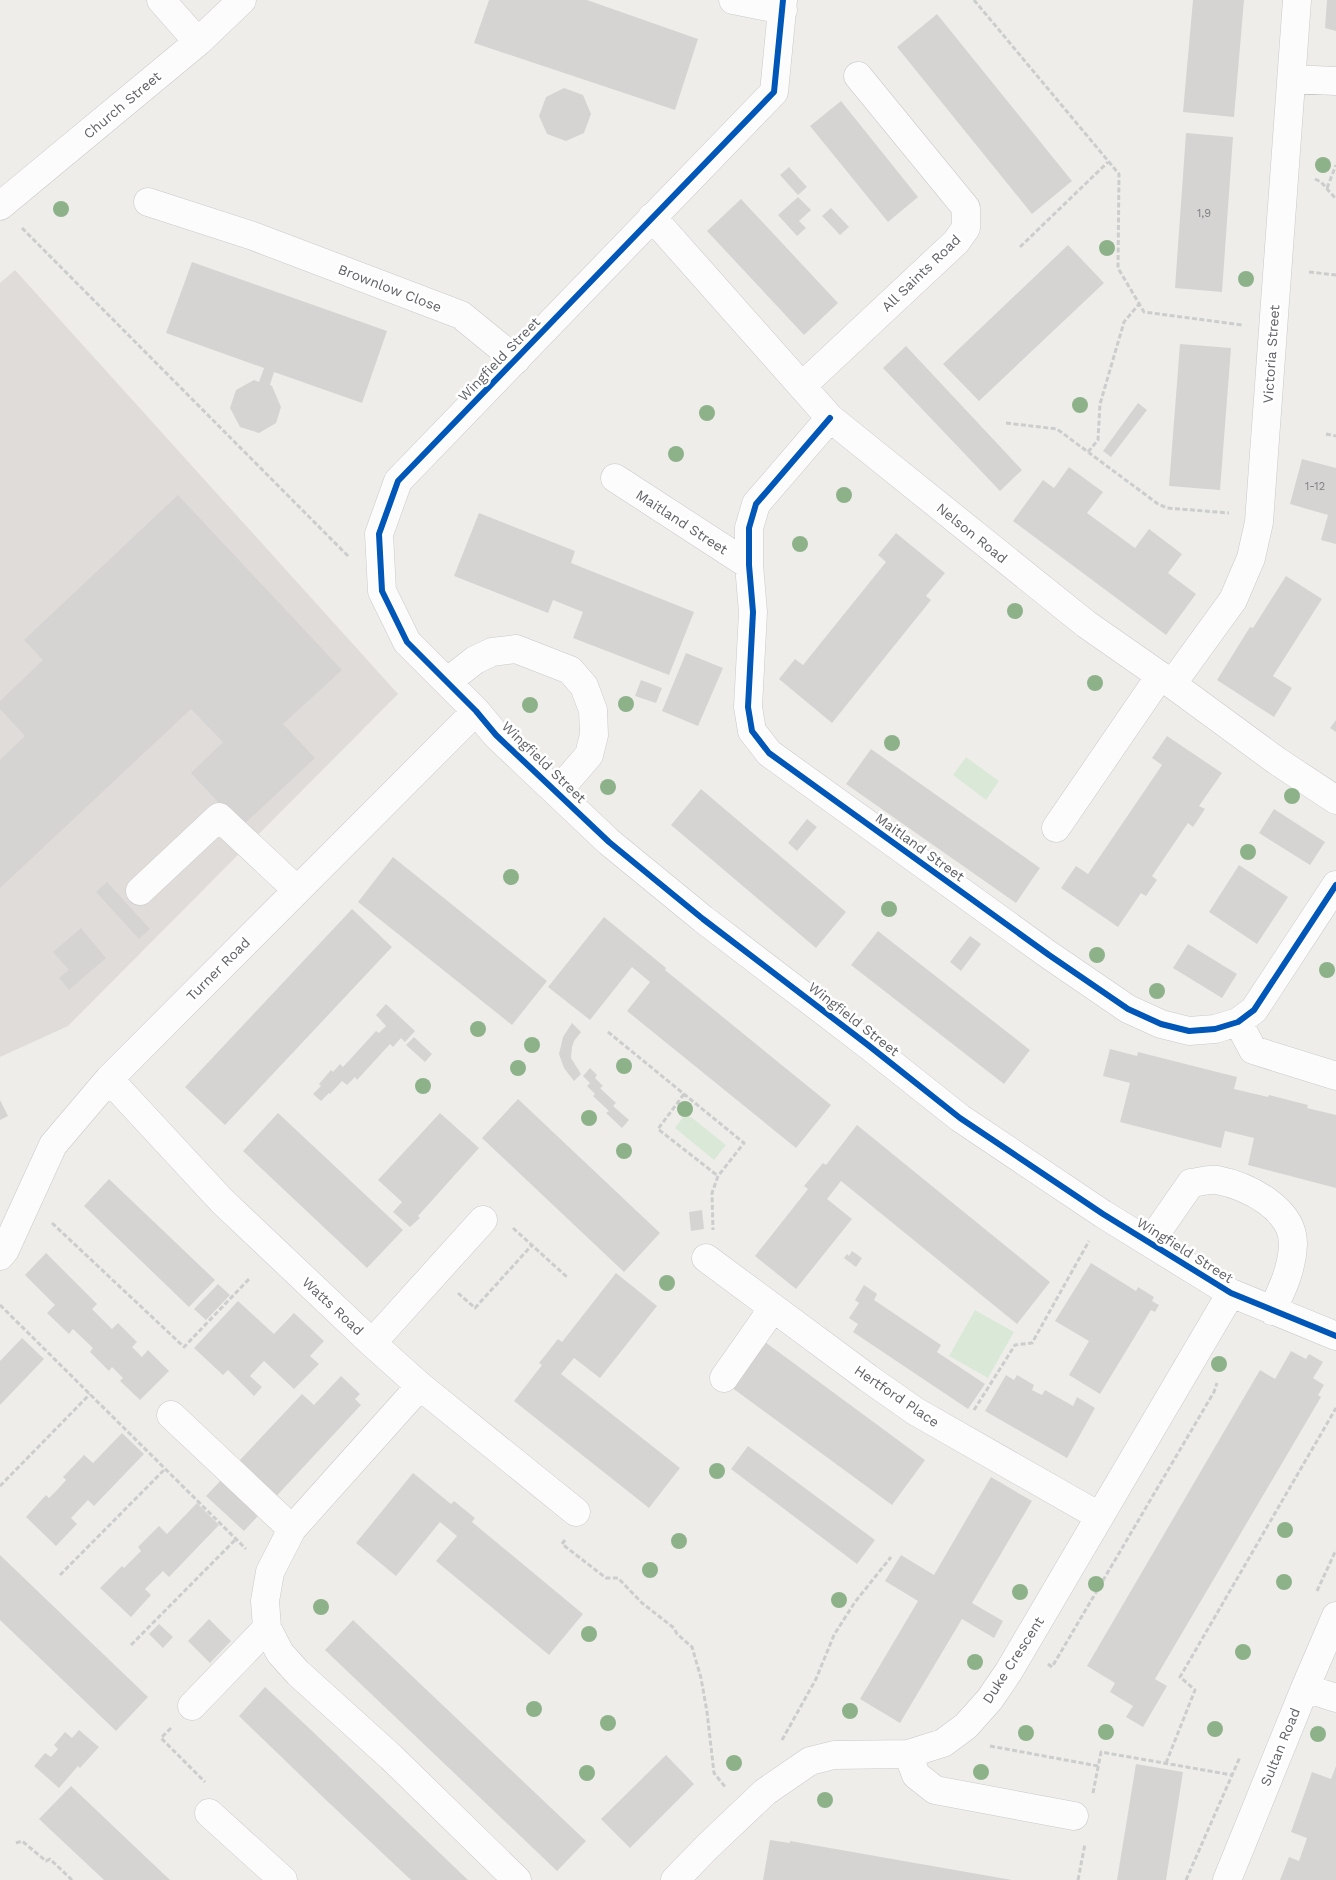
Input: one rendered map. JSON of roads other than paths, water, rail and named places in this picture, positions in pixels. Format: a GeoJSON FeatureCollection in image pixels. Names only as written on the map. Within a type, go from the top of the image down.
{"type":"FeatureCollection","features":[{"type":"Feature","properties":{"kind":"street"},"geometry":{"type":"LineString","coordinates":[[161,0],[198,42]]}},
{"type":"Feature","properties":{"kind":"street","name":"Church Street"},"geometry":{"type":"LineString","coordinates":[[0,205],[198,42],[242,0]]}},
{"type":"Feature","properties":{"kind":"street"},"geometry":{"type":"LineString","coordinates":[[733,0],[783,5]]}},
{"type":"Feature","properties":{"kind":"street","name":"Victoria Street"},"geometry":{"type":"LineString","coordinates":[[1056,828],[1166,680],[1233,600],[1251,558],[1259,522],[1298,0]]}},
{"type":"Feature","properties":{"kind":"street","name":"Wingfield Street"},"geometry":{"type":"LineString","coordinates":[[783,5],[774,92],[398,481],[379,534],[382,590],[407,642],[476,710],[496,735],[609,842],[704,919],[960,1118],[1103,1214],[1231,1293],[1336,1336]]}},
{"type":"Feature","properties":{"kind":"street","name":"All Saints Road"},"geometry":{"type":"LineString","coordinates":[[802,386],[956,242],[966,228],[966,208],[858,76]]}},
{"type":"Feature","properties":{"kind":"street"},"geometry":{"type":"LineString","coordinates":[[1292,79],[1336,81]]}},
{"type":"Feature","properties":{"kind":"street","name":"Brownlow Close"},"geometry":{"type":"LineString","coordinates":[[148,202],[253,236],[461,315],[516,360]]}},
{"type":"Feature","properties":{"kind":"street","name":"Nelson Road"},"geometry":{"type":"LineString","coordinates":[[652,218],[830,418],[1086,624],[1277,761],[1336,800]]}},
{"type":"Feature","properties":{"kind":"street","name":"Maitland Street"},"geometry":{"type":"LineString","coordinates":[[830,418],[756,504],[749,528],[749,565],[753,612],[748,707],[752,731],[769,753],[1049,955],[1128,1009],[1161,1024],[1189,1031],[1215,1029],[1238,1022],[1254,1010],[1336,885]]}},
{"type":"Feature","properties":{"kind":"street","name":"Maitland Street"},"geometry":{"type":"LineString","coordinates":[[615,478],[749,565]]}},
{"type":"Feature","properties":{"kind":"street"},"geometry":{"type":"LineString","coordinates":[[447,682],[475,660],[492,652],[516,649],[570,670],[584,686],[590,702],[594,735],[588,754],[557,792]]}},
{"type":"Feature","properties":{"kind":"street","name":"Turner Road"},"geometry":{"type":"LineString","coordinates":[[0,1256],[5,1250],[52,1145],[109,1079],[476,710]]}},
{"type":"Feature","properties":{"kind":"street"},"geometry":{"type":"LineString","coordinates":[[140,891],[219,817],[297,890]]}},
{"type":"Feature","properties":{"kind":"street"},"geometry":{"type":"LineString","coordinates":[[1238,1022],[1253,1050],[1336,1076]]}},
{"type":"Feature","properties":{"kind":"street","name":"Watts Road"},"geometry":{"type":"LineString","coordinates":[[109,1079],[222,1201],[372,1343],[420,1386],[576,1512]]}},
{"type":"Feature","properties":{"kind":"street"},"geometry":{"type":"LineString","coordinates":[[1150,1242],[1191,1183],[1215,1180],[1256,1194],[1275,1209],[1288,1223],[1293,1244],[1288,1274],[1272,1311]]}},
{"type":"Feature","properties":{"kind":"street"},"geometry":{"type":"LineString","coordinates":[[372,1343],[483,1220]]}},
{"type":"Feature","properties":{"kind":"street","name":"Hertford Place"},"geometry":{"type":"LineString","coordinates":[[709,1248],[773,1308],[915,1411],[1100,1516]]}},
{"type":"Feature","properties":{"kind":"street","name":"Duke Crescent"},"geometry":{"type":"LineString","coordinates":[[675,1880],[707,1846],[765,1792],[810,1760],[834,1755],[908,1754],[943,1743],[966,1726],[990,1699],[1009,1670],[1231,1293]]}},
{"type":"Feature","properties":{"kind":"street"},"geometry":{"type":"LineString","coordinates":[[724,1378],[773,1308]]}},
{"type":"Feature","properties":{"kind":"street"},"geometry":{"type":"LineString","coordinates":[[420,1386],[292,1529],[270,1572],[265,1601],[267,1628],[280,1653],[298,1673],[391,1757],[517,1880]]}},
{"type":"Feature","properties":{"kind":"street"},"geometry":{"type":"LineString","coordinates":[[171,1415],[292,1529]]}},
{"type":"Feature","properties":{"kind":"street","name":"Sultan Road"},"geometry":{"type":"LineString","coordinates":[[1227,1880],[1336,1616]]}},
{"type":"Feature","properties":{"kind":"street"},"geometry":{"type":"LineString","coordinates":[[192,1706],[267,1628]]}},
{"type":"Feature","properties":{"kind":"street"},"geometry":{"type":"LineString","coordinates":[[1305,1688],[1336,1698]]}},
{"type":"Feature","properties":{"kind":"street"},"geometry":{"type":"LineString","coordinates":[[908,1754],[916,1775],[935,1790],[1074,1816]]}},
{"type":"Feature","properties":{"kind":"street"},"geometry":{"type":"LineString","coordinates":[[209,1813],[284,1880]]}}]}
